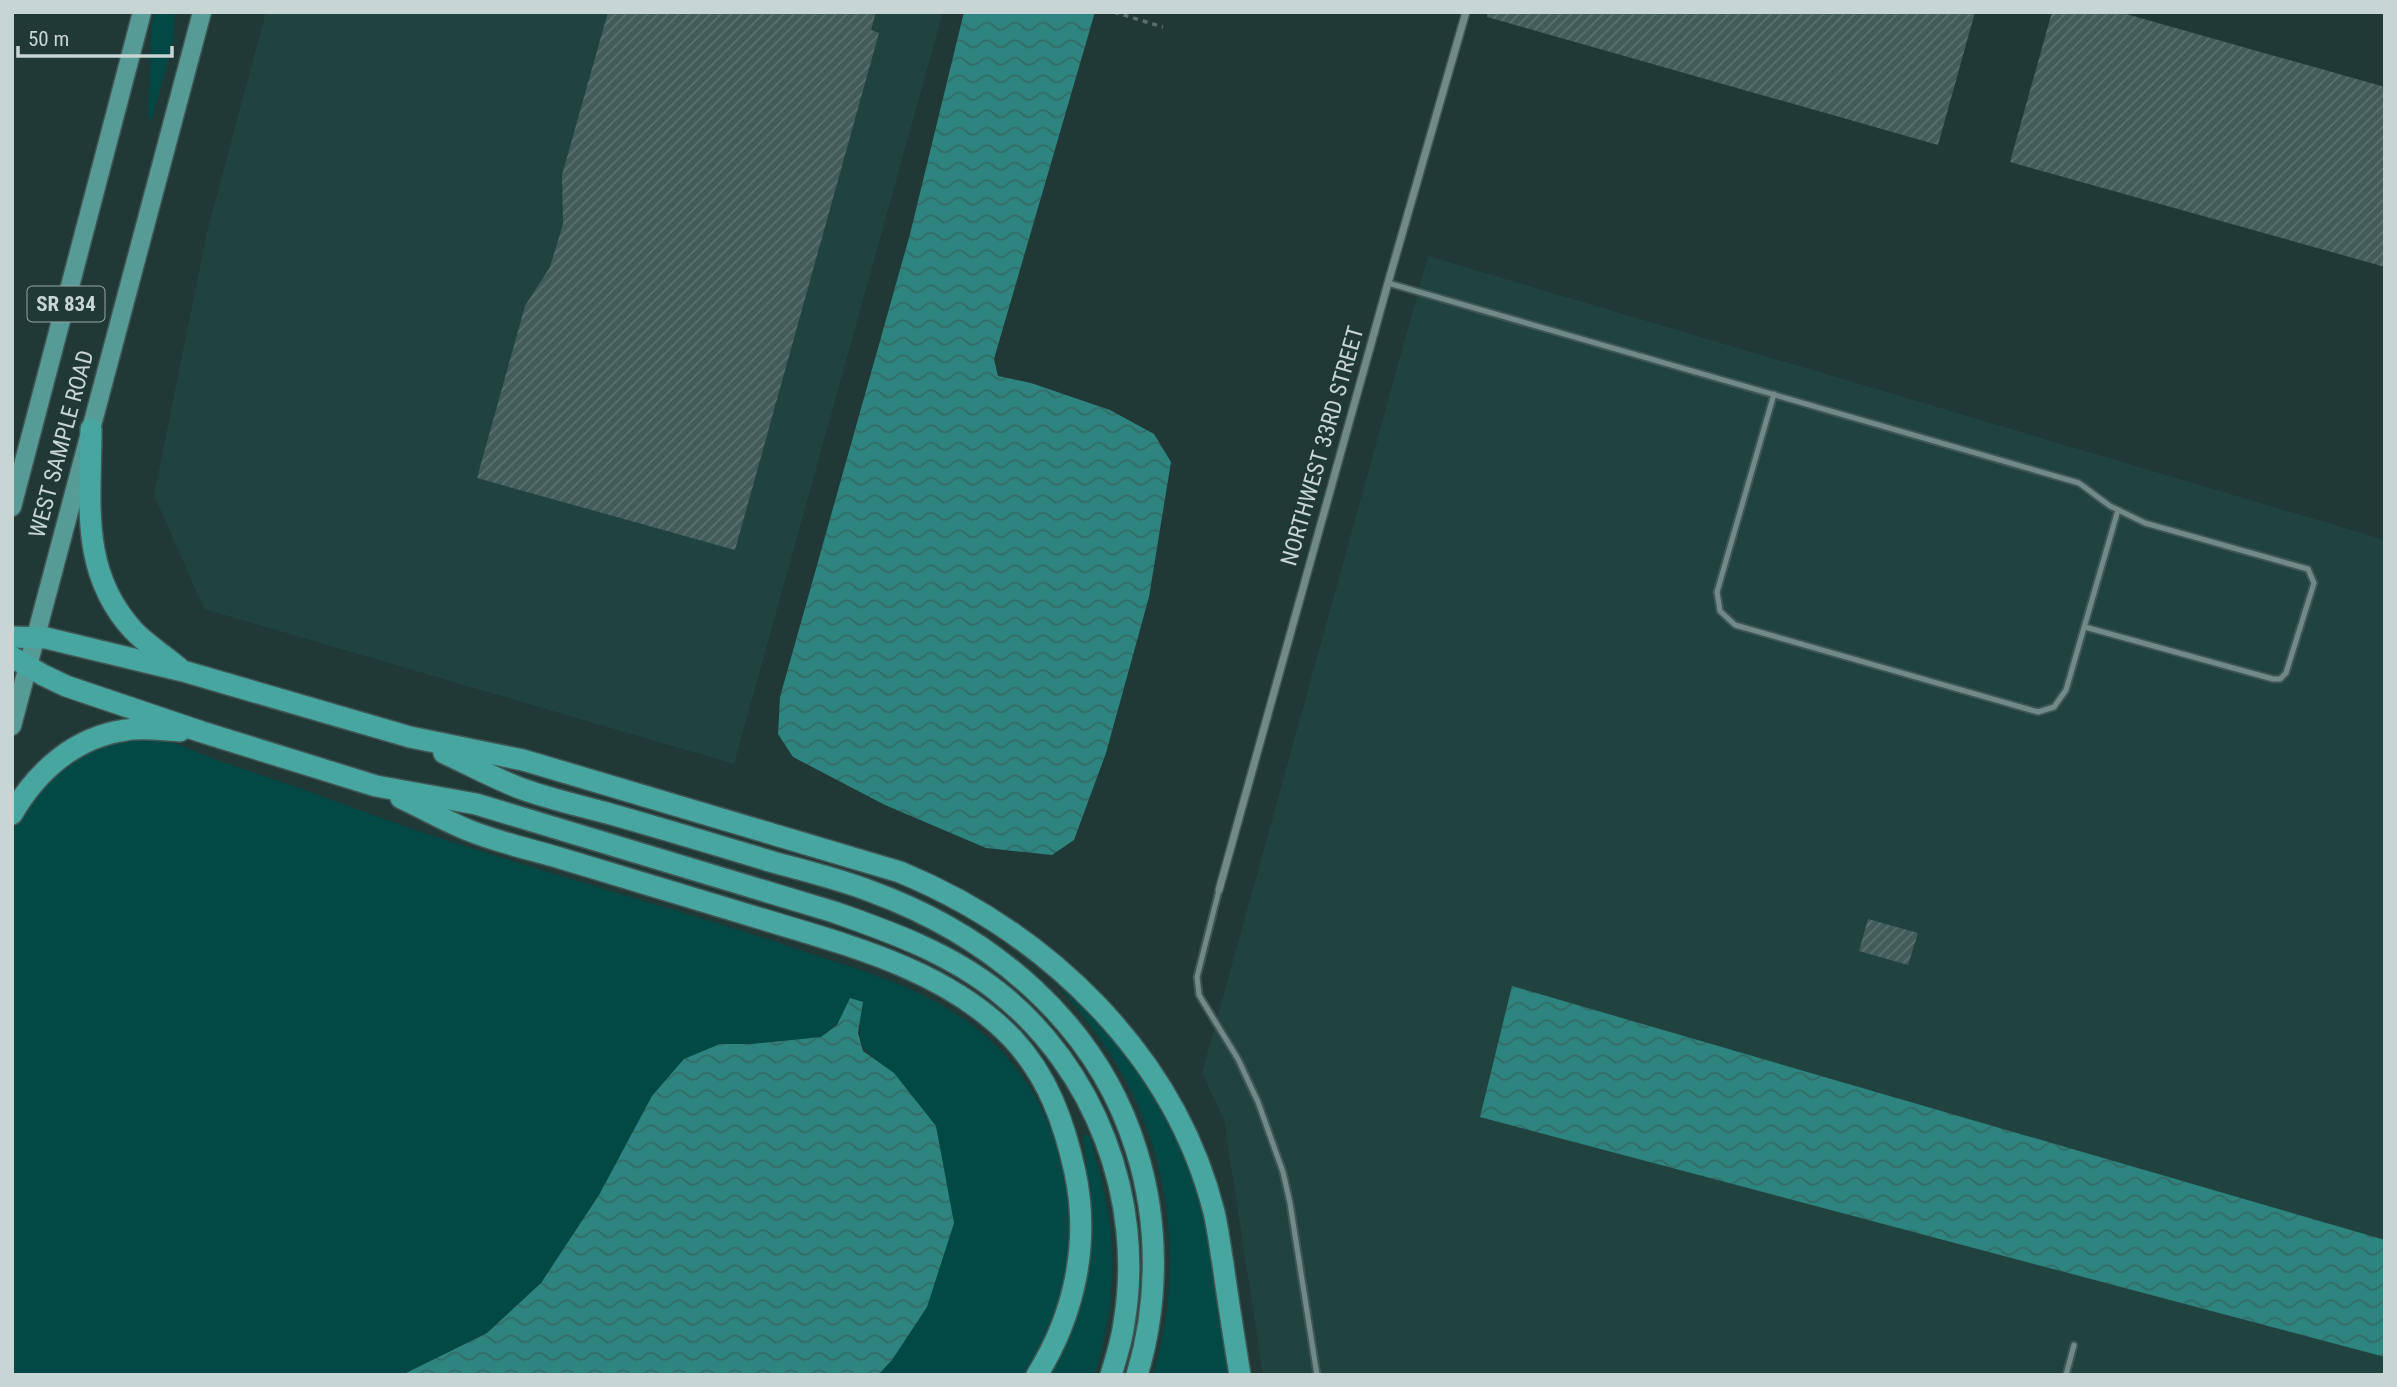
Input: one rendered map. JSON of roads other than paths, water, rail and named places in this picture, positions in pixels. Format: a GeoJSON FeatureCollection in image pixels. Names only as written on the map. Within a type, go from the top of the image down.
{"type":"FeatureCollection","features":[{"type":"Feature","properties":{"kind":"highway"},"geometry":{"type":"LineString","coordinates":[[91,429],[91,530],[94,560],[104,587],[134,632],[183,671]]}},
{"type":"Feature","properties":{"kind":"highway"},"geometry":{"type":"LineString","coordinates":[[12,637],[35,637],[183,671],[410,737],[523,760],[900,872],[932,885],[976,910],[1058,967],[1108,1015],[1164,1092],[1192,1146],[1214,1212],[1240,1375]]}},
{"type":"Feature","properties":{"kind":"highway"},"geometry":{"type":"LineString","coordinates":[[20,662],[66,686],[376,786],[476,804],[885,929],[930,950],[995,989],[1025,1015],[1055,1049],[1076,1080],[1094,1113],[1120,1184],[1128,1277],[1125,1323],[1111,1375]]}},
{"type":"Feature","properties":{"kind":"highway"},"geometry":{"type":"LineString","coordinates":[[12,814],[32,783],[54,761],[80,745],[127,729],[202,732]]}},
{"type":"Feature","properties":{"kind":"highway"},"geometry":{"type":"LineString","coordinates":[[410,737],[517,787],[870,891],[936,919],[978,944],[1010,968],[1046,1000],[1079,1038],[1111,1086],[1133,1136],[1143,1169],[1154,1260],[1152,1303],[1144,1352],[1137,1375]]}},
{"type":"Feature","properties":{"kind":"highway"},"geometry":{"type":"LineString","coordinates":[[376,786],[469,830],[803,932],[900,965],[936,982],[974,1005],[1012,1038],[1038,1069],[1056,1104],[1078,1185],[1081,1226],[1077,1271],[1067,1313],[1050,1353],[1037,1375]]}},
{"type":"Feature","properties":{"kind":"main road","name":"WEST SAMPLE ROAD"},"geometry":{"type":"LineString","coordinates":[[12,507],[142,12]]}},
{"type":"Feature","properties":{"kind":"main road","name":"WEST SAMPLE ROAD"},"geometry":{"type":"LineString","coordinates":[[12,726],[20,662],[35,637],[202,12]]}},
{"type":"Feature","properties":{"kind":"street","name":"NORTHWEST 33RD STREET"},"geometry":{"type":"LineString","coordinates":[[1219,890],[1466,12]]}},
{"type":"Feature","properties":{"kind":"lane"},"geometry":{"type":"LineString","coordinates":[[1388,283],[2079,483],[2118,510],[2145,523],[2308,569],[2314,583],[2286,673],[2280,679],[2085,626]]}},
{"type":"Feature","properties":{"kind":"lane"},"geometry":{"type":"LineString","coordinates":[[1774,394],[1717,592],[1720,611],[1735,625],[2038,712],[2054,707],[2066,690],[2118,510]]}},
{"type":"Feature","properties":{"kind":"lane"},"geometry":{"type":"LineString","coordinates":[[1219,890],[1197,978],[1199,995],[1238,1059],[1258,1102],[1283,1171],[1317,1375]]}},
{"type":"Feature","properties":{"kind":"lane"},"geometry":{"type":"LineString","coordinates":[[2066,1375],[2074,1345]]}},
{"type":"Feature","properties":{"kind":"water"},"geometry":{"type":"Polygon","coordinates":[[[964,12],[1095,12],[994,359],[998,376],[1031,383],[1110,410],[1154,434],[1171,462],[1149,597],[1106,753],[1074,840],[1052,855],[986,848],[885,805],[793,757],[778,734],[780,697],[910,234],[964,12]]]}},
{"type":"Feature","properties":{"kind":"water"},"geometry":{"type":"Polygon","coordinates":[[[1512,986],[2385,1240],[2385,1357],[1480,1117],[1512,986]]]}},
{"type":"Feature","properties":{"kind":"water"},"geometry":{"type":"Polygon","coordinates":[[[850,998],[863,1002],[858,1033],[863,1051],[894,1073],[936,1126],[954,1223],[927,1307],[892,1360],[878,1375],[402,1375],[487,1333],[541,1283],[599,1195],[652,1096],[684,1059],[720,1044],[751,1044],[821,1037],[837,1025],[850,998]]]}}]}
